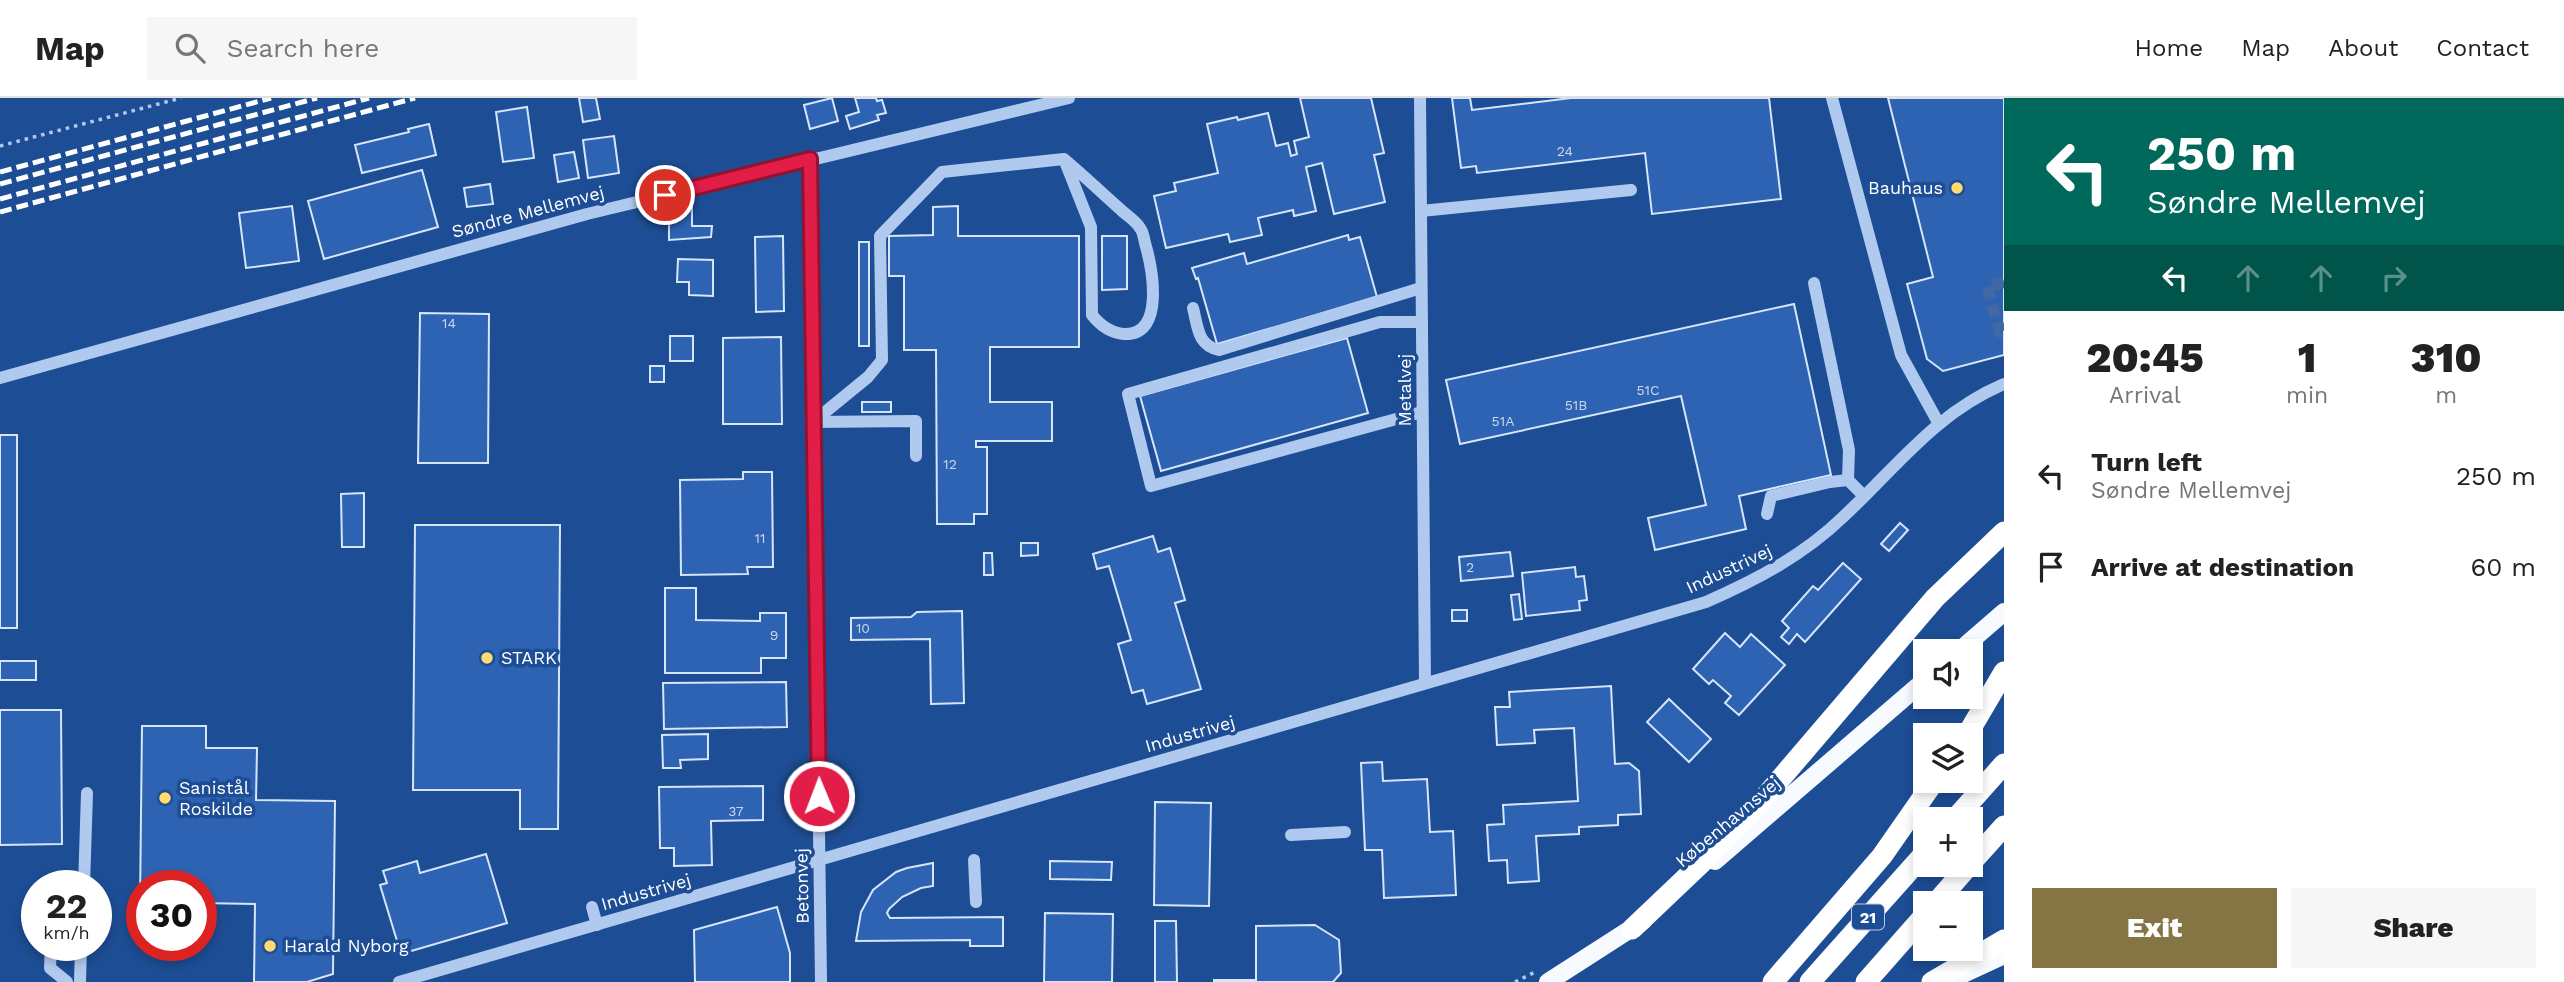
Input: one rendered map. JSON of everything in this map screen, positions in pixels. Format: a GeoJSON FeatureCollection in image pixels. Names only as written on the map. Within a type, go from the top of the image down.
{"type":"FeatureCollection","features":[{"type":"Feature","properties":{"kind":"highway"},"geometry":{"type":"LineString","coordinates":[[1632,929],[1712,853],[1764,798],[1935,598],[2004,532]]}},
{"type":"Feature","properties":{"kind":"highway"},"geometry":{"type":"LineString","coordinates":[[1974,723],[2004,672]]}},
{"type":"Feature","properties":{"kind":"highway"},"geometry":{"type":"LineString","coordinates":[[1966,807],[2004,764]]}},
{"type":"Feature","properties":{"kind":"highway"},"geometry":{"type":"LineString","coordinates":[[1773,982],[1882,856],[1926,793]]}},
{"type":"Feature","properties":{"kind":"highway"},"geometry":{"type":"LineString","coordinates":[[1983,849],[2004,826]]}},
{"type":"Feature","properties":{"kind":"highway","name":"21"},"geometry":{"type":"LineString","coordinates":[[1810,982],[1913,866]]}},
{"type":"Feature","properties":{"kind":"highway"},"geometry":{"type":"LineString","coordinates":[[1946,891],[1959,877]]}},
{"type":"Feature","properties":{"kind":"highway","name":"21"},"geometry":{"type":"LineString","coordinates":[[1866,982],[1913,929]]}},
{"type":"Feature","properties":{"kind":"highway"},"geometry":{"type":"LineString","coordinates":[[1932,982],[2004,940]]}},
{"type":"Feature","properties":{"kind":"main road"},"geometry":{"type":"LineString","coordinates":[[1973,639],[2004,612]]}},
{"type":"Feature","properties":{"kind":"main road","name":"Københavnsvej"},"geometry":{"type":"LineString","coordinates":[[1548,982],[1632,929],[1745,836],[1913,690]]}},
{"type":"Feature","properties":{"kind":"main road"},"geometry":{"type":"LineString","coordinates":[[1946,982],[2004,955]]}},
{"type":"Feature","properties":{"kind":"street","name":"Søndre Mellemvej"},"geometry":{"type":"LineString","coordinates":[[0,378],[587,214],[1069,98]]}},
{"type":"Feature","properties":{"kind":"street","name":"Metalvej"},"geometry":{"type":"LineString","coordinates":[[1420,98],[1425,683]]}},
{"type":"Feature","properties":{"kind":"street"},"geometry":{"type":"LineString","coordinates":[[1832,98],[1901,355],[1939,424]]}},
{"type":"Feature","properties":{"kind":"street","name":"Betonvej"},"geometry":{"type":"LineString","coordinates":[[810,159],[821,982]]}},
{"type":"Feature","properties":{"kind":"street"},"geometry":{"type":"LineString","coordinates":[[813,422],[868,377],[883,360],[880,236],[942,172],[1064,159],[1140,228],[1149,257],[1153,288],[1153,305],[1143,327],[1133,333],[1122,334],[1099,324],[1092,315],[1091,227],[1064,159]]}},
{"type":"Feature","properties":{"kind":"street"},"geometry":{"type":"LineString","coordinates":[[1421,211],[1631,190]]}},
{"type":"Feature","properties":{"kind":"street"},"geometry":{"type":"LineString","coordinates":[[1814,283],[1849,450],[1848,480],[1864,496]]}},
{"type":"Feature","properties":{"kind":"street"},"geometry":{"type":"LineString","coordinates":[[1193,308],[1203,343],[1219,350],[1422,288]]}},
{"type":"Feature","properties":{"kind":"street"},"geometry":{"type":"LineString","coordinates":[[1422,322],[1380,322],[1128,394],[1151,486],[1422,412]]}},
{"type":"Feature","properties":{"kind":"street","name":"Industrivej"},"geometry":{"type":"LineString","coordinates":[[400,982],[1706,602],[1783,564],[1828,531],[1909,449],[1939,424],[2004,384]]}},
{"type":"Feature","properties":{"kind":"street"},"geometry":{"type":"LineString","coordinates":[[813,422],[916,421],[916,456]]}},
{"type":"Feature","properties":{"kind":"street"},"geometry":{"type":"LineString","coordinates":[[1767,514],[1771,496],[1848,480]]}},
{"type":"Feature","properties":{"kind":"street"},"geometry":{"type":"LineString","coordinates":[[85,870],[88,793]]}},
{"type":"Feature","properties":{"kind":"street"},"geometry":{"type":"LineString","coordinates":[[1292,835],[1345,832]]}},
{"type":"Feature","properties":{"kind":"street"},"geometry":{"type":"LineString","coordinates":[[974,860],[976,902]]}},
{"type":"Feature","properties":{"kind":"street"},"geometry":{"type":"LineString","coordinates":[[592,907],[597,925]]}},
{"type":"Feature","properties":{"kind":"street"},"geometry":{"type":"LineString","coordinates":[[50,961],[50,968],[67,982]]}},
{"type":"Feature","properties":{"kind":"street"},"geometry":{"type":"LineString","coordinates":[[80,982],[81,961]]}},
{"type":"Feature","properties":{"kind":"path"},"geometry":{"type":"LineString","coordinates":[[0,146],[181,98]]}},
{"type":"Feature","properties":{"kind":"building"},"geometry":{"type":"Polygon","coordinates":[[[579,98],[596,98],[600,119],[583,122],[579,98]]]}},
{"type":"Feature","properties":{"kind":"building"},"geometry":{"type":"Polygon","coordinates":[[[832,98],[838,121],[810,129],[804,105],[832,98]]]}},
{"type":"Feature","properties":{"kind":"building"},"geometry":{"type":"Polygon","coordinates":[[[855,98],[882,100],[886,113],[877,115],[879,120],[850,129],[846,116],[859,112],[855,98]]]}},
{"type":"Feature","properties":{"kind":"building"},"geometry":{"type":"Polygon","coordinates":[[[1300,98],[1371,98],[1384,153],[1374,155],[1385,202],[1334,214],[1322,163],[1306,167],[1316,211],[1294,216],[1293,210],[1258,218],[1262,235],[1230,242],[1228,234],[1166,248],[1154,196],[1176,191],[1174,183],[1218,173],[1207,124],[1268,113],[1276,146],[1288,143],[1291,156],[1297,154],[1294,141],[1309,137],[1300,98]]]}},
{"type":"Feature","properties":{"kind":"building"},"geometry":{"type":"Polygon","coordinates":[[[1452,98],[1470,98],[1472,110],[1571,98],[1769,98],[1781,199],[1652,214],[1645,153],[1477,173],[1476,166],[1461,168],[1452,98]]]}},
{"type":"Feature","properties":{"kind":"building","name":"Bauhaus"},"geometry":{"type":"Polygon","coordinates":[[[1888,98],[2004,98],[2004,355],[1943,371],[1927,359],[1907,284],[1933,277],[1888,98]]]}},
{"type":"Feature","properties":{"kind":"building"},"geometry":{"type":"Polygon","coordinates":[[[527,107],[534,158],[503,162],[496,112],[527,107]]]}},
{"type":"Feature","properties":{"kind":"building"},"geometry":{"type":"Polygon","coordinates":[[[429,124],[436,155],[362,173],[355,145],[409,132],[408,129],[429,124]]]}},
{"type":"Feature","properties":{"kind":"building"},"geometry":{"type":"Polygon","coordinates":[[[614,136],[619,173],[588,178],[583,140],[614,136]]]}},
{"type":"Feature","properties":{"kind":"building"},"geometry":{"type":"Polygon","coordinates":[[[574,152],[579,178],[558,182],[554,155],[574,152]]]}},
{"type":"Feature","properties":{"kind":"building"},"geometry":{"type":"Polygon","coordinates":[[[422,170],[438,227],[324,259],[308,201],[422,170]]]}},
{"type":"Feature","properties":{"kind":"building"},"geometry":{"type":"Polygon","coordinates":[[[490,184],[493,204],[467,207],[464,188],[490,184]]]}},
{"type":"Feature","properties":{"kind":"building"},"geometry":{"type":"Polygon","coordinates":[[[292,206],[299,261],[246,268],[239,213],[292,206]]]}},
{"type":"Feature","properties":{"kind":"building"},"geometry":{"type":"Polygon","coordinates":[[[669,206],[692,207],[692,226],[712,226],[711,237],[669,240],[669,206]]]}},
{"type":"Feature","properties":{"kind":"building"},"geometry":{"type":"Polygon","coordinates":[[[958,206],[958,236],[1079,236],[1079,347],[990,347],[990,402],[1052,402],[1052,441],[976,441],[976,447],[987,447],[987,514],[974,514],[974,524],[937,524],[936,350],[904,350],[904,276],[889,276],[889,236],[933,235],[933,207],[958,206]]]}},
{"type":"Feature","properties":{"kind":"building"},"geometry":{"type":"Polygon","coordinates":[[[1348,235],[1349,240],[1360,237],[1377,297],[1217,344],[1198,278],[1196,279],[1192,268],[1244,253],[1247,264],[1348,235]]]}},
{"type":"Feature","properties":{"kind":"building"},"geometry":{"type":"Polygon","coordinates":[[[783,236],[784,311],[756,312],[755,237],[783,236]]]}},
{"type":"Feature","properties":{"kind":"building"},"geometry":{"type":"Polygon","coordinates":[[[1102,236],[1127,236],[1127,289],[1102,290],[1102,236]]]}},
{"type":"Feature","properties":{"kind":"building"},"geometry":{"type":"Polygon","coordinates":[[[859,242],[869,242],[869,346],[859,346],[859,242]]]}},
{"type":"Feature","properties":{"kind":"building"},"geometry":{"type":"Polygon","coordinates":[[[678,259],[713,260],[713,296],[689,295],[689,282],[677,282],[678,259]]]}},
{"type":"Feature","properties":{"kind":"building"},"geometry":{"type":"Polygon","coordinates":[[[1794,304],[1831,475],[1739,496],[1746,529],[1655,550],[1648,518],[1706,505],[1681,396],[1460,444],[1446,380],[1794,304]]]}},
{"type":"Feature","properties":{"kind":"building"},"geometry":{"type":"Polygon","coordinates":[[[420,313],[489,314],[488,463],[418,463],[420,313]]]}},
{"type":"Feature","properties":{"kind":"building"},"geometry":{"type":"Polygon","coordinates":[[[670,336],[693,336],[693,361],[670,361],[670,336]]]}},
{"type":"Feature","properties":{"kind":"building"},"geometry":{"type":"Polygon","coordinates":[[[781,337],[782,424],[723,424],[723,338],[781,337]]]}},
{"type":"Feature","properties":{"kind":"building"},"geometry":{"type":"Polygon","coordinates":[[[1347,338],[1368,413],[1161,471],[1140,396],[1347,338]]]}},
{"type":"Feature","properties":{"kind":"building"},"geometry":{"type":"Polygon","coordinates":[[[650,366],[664,366],[664,382],[650,382],[650,366]]]}},
{"type":"Feature","properties":{"kind":"building"},"geometry":{"type":"Polygon","coordinates":[[[862,402],[891,402],[891,412],[862,412],[862,402]]]}},
{"type":"Feature","properties":{"kind":"building"},"geometry":{"type":"Polygon","coordinates":[[[0,435],[17,435],[17,628],[0,628],[0,435]]]}},
{"type":"Feature","properties":{"kind":"building"},"geometry":{"type":"Polygon","coordinates":[[[743,472],[772,472],[773,567],[747,567],[748,574],[681,575],[680,480],[743,479],[743,472]]]}},
{"type":"Feature","properties":{"kind":"building"},"geometry":{"type":"Polygon","coordinates":[[[364,493],[364,547],[342,547],[341,494],[364,493]]]}},
{"type":"Feature","properties":{"kind":"building"},"geometry":{"type":"Polygon","coordinates":[[[1900,523],[1908,530],[1889,551],[1881,544],[1900,523]]]}},
{"type":"Feature","properties":{"kind":"building","name":"STARK"},"geometry":{"type":"Polygon","coordinates":[[[415,525],[560,525],[558,829],[520,829],[520,790],[413,790],[415,525]]]}},
{"type":"Feature","properties":{"kind":"building"},"geometry":{"type":"Polygon","coordinates":[[[1153,536],[1158,552],[1170,548],[1185,600],[1175,603],[1201,689],[1147,704],[1143,690],[1132,693],[1118,644],[1131,640],[1109,566],[1097,569],[1093,554],[1153,536]]]}},
{"type":"Feature","properties":{"kind":"building"},"geometry":{"type":"Polygon","coordinates":[[[1021,543],[1038,543],[1038,555],[1021,556],[1021,543]]]}},
{"type":"Feature","properties":{"kind":"building"},"geometry":{"type":"Polygon","coordinates":[[[1510,552],[1513,576],[1461,581],[1459,557],[1510,552]]]}},
{"type":"Feature","properties":{"kind":"building"},"geometry":{"type":"Polygon","coordinates":[[[984,553],[992,553],[993,575],[984,575],[984,553]]]}},
{"type":"Feature","properties":{"kind":"building"},"geometry":{"type":"Polygon","coordinates":[[[1843,563],[1861,579],[1805,642],[1797,634],[1789,644],[1781,637],[1789,628],[1782,621],[1813,586],[1818,590],[1843,563]]]}},
{"type":"Feature","properties":{"kind":"building"},"geometry":{"type":"Polygon","coordinates":[[[1575,567],[1576,577],[1584,576],[1587,600],[1579,601],[1580,610],[1526,616],[1522,573],[1575,567]]]}},
{"type":"Feature","properties":{"kind":"building"},"geometry":{"type":"Polygon","coordinates":[[[665,588],[696,588],[696,620],[760,621],[760,613],[786,613],[786,658],[761,658],[761,673],[665,673],[665,588]]]}},
{"type":"Feature","properties":{"kind":"building"},"geometry":{"type":"Polygon","coordinates":[[[1519,594],[1522,619],[1514,620],[1511,595],[1519,594]]]}},
{"type":"Feature","properties":{"kind":"building"},"geometry":{"type":"Polygon","coordinates":[[[1452,610],[1467,610],[1467,621],[1452,621],[1452,610]]]}},
{"type":"Feature","properties":{"kind":"building"},"geometry":{"type":"Polygon","coordinates":[[[962,611],[964,703],[931,704],[930,639],[851,640],[851,618],[911,617],[917,612],[962,611]]]}},
{"type":"Feature","properties":{"kind":"building"},"geometry":{"type":"Polygon","coordinates":[[[1725,633],[1740,647],[1751,634],[1785,665],[1739,715],[1725,703],[1731,696],[1713,680],[1709,684],[1693,669],[1725,633]]]}},
{"type":"Feature","properties":{"kind":"building"},"geometry":{"type":"Polygon","coordinates":[[[0,661],[36,661],[36,680],[0,680],[0,661]]]}},
{"type":"Feature","properties":{"kind":"building"},"geometry":{"type":"Polygon","coordinates":[[[786,682],[787,727],[664,729],[663,683],[786,682]]]}},
{"type":"Feature","properties":{"kind":"building"},"geometry":{"type":"Polygon","coordinates":[[[1611,686],[1615,764],[1629,763],[1639,771],[1641,814],[1618,815],[1618,825],[1579,827],[1579,834],[1536,836],[1539,881],[1508,883],[1507,860],[1489,861],[1487,825],[1504,824],[1503,805],[1578,801],[1574,728],[1534,730],[1535,743],[1497,745],[1495,707],[1510,707],[1509,692],[1611,686]]]}},
{"type":"Feature","properties":{"kind":"building"},"geometry":{"type":"Polygon","coordinates":[[[1669,699],[1711,739],[1689,762],[1647,722],[1669,699]]]}},
{"type":"Feature","properties":{"kind":"building"},"geometry":{"type":"Polygon","coordinates":[[[0,710],[61,710],[62,844],[0,845],[0,710]]]}},
{"type":"Feature","properties":{"kind":"building"},"geometry":{"type":"Polygon","coordinates":[[[142,726],[206,726],[206,748],[257,748],[256,800],[335,801],[333,974],[307,982],[254,982],[255,904],[217,903],[217,870],[140,870],[142,726]]]}},
{"type":"Feature","properties":{"kind":"building"},"geometry":{"type":"Polygon","coordinates":[[[708,734],[708,759],[680,760],[681,768],[663,768],[662,735],[708,734]]]}},
{"type":"Feature","properties":{"kind":"building"},"geometry":{"type":"Polygon","coordinates":[[[1382,762],[1383,781],[1427,779],[1430,832],[1453,831],[1456,895],[1384,898],[1382,850],[1365,850],[1361,763],[1382,762]]]}},
{"type":"Feature","properties":{"kind":"building"},"geometry":{"type":"Polygon","coordinates":[[[763,786],[763,820],[711,821],[712,865],[674,866],[674,848],[660,848],[659,787],[763,786]]]}},
{"type":"Feature","properties":{"kind":"building"},"geometry":{"type":"Polygon","coordinates":[[[1155,802],[1211,803],[1209,906],[1154,905],[1155,802]]]}},
{"type":"Feature","properties":{"kind":"building"},"geometry":{"type":"Polygon","coordinates":[[[486,854],[507,923],[401,954],[380,885],[387,883],[383,871],[417,861],[420,873],[486,854]]]}},
{"type":"Feature","properties":{"kind":"building"},"geometry":{"type":"Polygon","coordinates":[[[1050,861],[1112,862],[1111,880],[1050,879],[1050,861]]]}},
{"type":"Feature","properties":{"kind":"building"},"geometry":{"type":"Polygon","coordinates":[[[933,863],[933,886],[921,888],[902,897],[889,909],[887,913],[890,918],[1003,917],[1003,946],[970,946],[970,940],[856,941],[861,912],[873,890],[896,872],[933,863]]]}},
{"type":"Feature","properties":{"kind":"building"},"geometry":{"type":"Polygon","coordinates":[[[777,907],[790,953],[790,982],[695,982],[694,930],[777,907]]]}},
{"type":"Feature","properties":{"kind":"building"},"geometry":{"type":"Polygon","coordinates":[[[1045,913],[1113,914],[1112,982],[1044,982],[1045,913]]]}},
{"type":"Feature","properties":{"kind":"building"},"geometry":{"type":"Polygon","coordinates":[[[1155,921],[1176,921],[1177,982],[1155,982],[1155,921]]]}},
{"type":"Feature","properties":{"kind":"building"},"geometry":{"type":"Polygon","coordinates":[[[1315,925],[1339,940],[1341,973],[1333,982],[1214,982],[1256,980],[1256,926],[1315,925]]]}},
{"type":"Feature","properties":{"kind":"tunnel"},"geometry":{"type":"LineString","coordinates":[[2004,282],[1987,287],[2000,332],[2004,331]]}},
{"type":"Feature","properties":{"kind":"railway"},"geometry":{"type":"LineString","coordinates":[[0,172],[271,98]]}},
{"type":"Feature","properties":{"kind":"railway"},"geometry":{"type":"LineString","coordinates":[[0,184],[317,98]]}},
{"type":"Feature","properties":{"kind":"railway"},"geometry":{"type":"LineString","coordinates":[[0,199],[369,98]]}},
{"type":"Feature","properties":{"kind":"railway"},"geometry":{"type":"LineString","coordinates":[[0,212],[415,98]]}},
{"type":"Feature","properties":{"kind":"place","name":"Bauhaus"},"geometry":{"type":"Point","coordinates":[1957,188]}},
{"type":"Feature","properties":{"kind":"place","name":"STARK"},"geometry":{"type":"Point","coordinates":[487,658]}},
{"type":"Feature","properties":{"kind":"place","name":"Sanistål Roskilde"},"geometry":{"type":"Point","coordinates":[165,798]}},
{"type":"Feature","properties":{"kind":"place","name":"Harald Nyborg"},"geometry":{"type":"Point","coordinates":[270,946]}},
{"type":"Feature","properties":{"kind":"route"},"geometry":{"type":"LineString","coordinates":[[665,195],[810,159],[819,796]]}}]}
